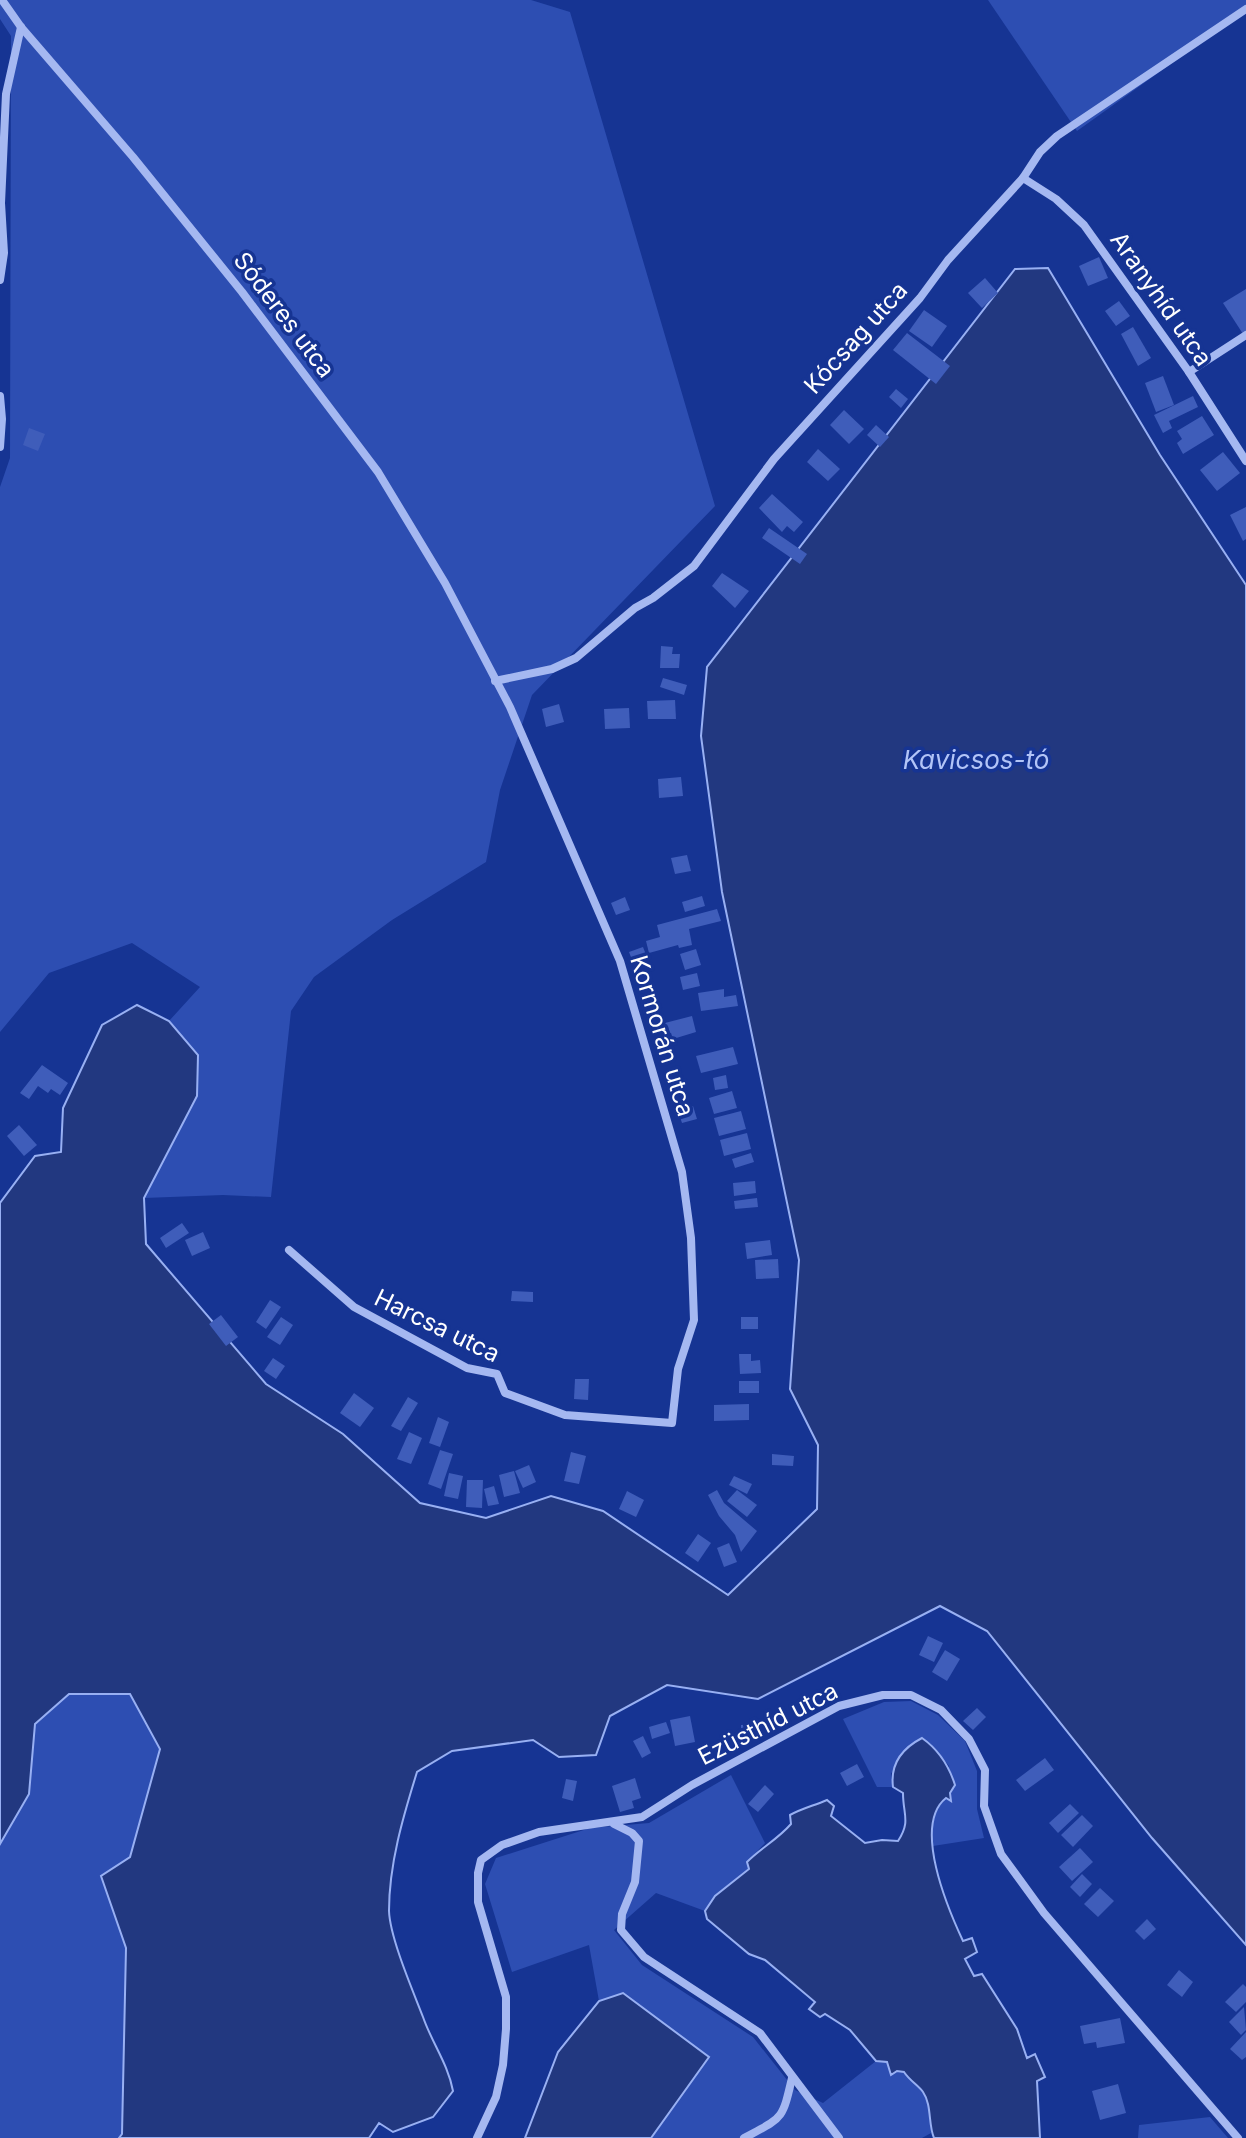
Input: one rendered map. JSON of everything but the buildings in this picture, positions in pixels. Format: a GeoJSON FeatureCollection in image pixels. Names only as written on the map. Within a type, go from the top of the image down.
{"type":"FeatureCollection","features":[{"type":"Feature","properties":{"kind":"street","name":"Sóderes utca"},"geometry":{"type":"LineString","coordinates":[[2,0],[21,27],[133,157],[242,292],[378,472],[445,583],[495,681]]}},
{"type":"Feature","properties":{"kind":"street","name":"Kócsag utca"},"geometry":{"type":"LineString","coordinates":[[495,681],[552,669],[576,658],[635,608],[694,566],[774,459],[920,298],[948,260],[1023,178],[1040,152],[1057,136],[1246,9]]}},
{"type":"Feature","properties":{"kind":"street"},"geometry":{"type":"LineString","coordinates":[[0,280],[4,253],[1,203],[6,94],[21,27]]}},
{"type":"Feature","properties":{"kind":"street","name":"Aranyhíd utca"},"geometry":{"type":"LineString","coordinates":[[1023,178],[1056,199],[1084,225],[1189,372],[1246,461]]}},
{"type":"Feature","properties":{"kind":"street"},"geometry":{"type":"LineString","coordinates":[[1189,372],[1246,335]]}},
{"type":"Feature","properties":{"kind":"street"},"geometry":{"type":"LineString","coordinates":[[0,396],[0,447]]}},
{"type":"Feature","properties":{"kind":"street","name":"Kormorán utca"},"geometry":{"type":"LineString","coordinates":[[495,681],[510,707],[620,961],[682,1172],[691,1238],[694,1320],[678,1369],[672,1423]]}},
{"type":"Feature","properties":{"kind":"street","name":"Harcsa utca"},"geometry":{"type":"LineString","coordinates":[[289,1250],[354,1307],[467,1368],[497,1374],[505,1393],[565,1415],[672,1423]]}},
{"type":"Feature","properties":{"kind":"street","name":"Ezüsthíd utca"},"geometry":{"type":"LineString","coordinates":[[477,2138],[496,2097],[506,2029],[506,1997],[478,1902],[481,1860],[502,1845],[539,1832],[642,1817],[692,1785],[839,1706],[883,1695],[911,1695],[941,1710],[969,1739],[985,1770],[984,1806],[1001,1854],[1044,1913],[1238,2138]]}},
{"type":"Feature","properties":{"kind":"street"},"geometry":{"type":"LineString","coordinates":[[613,1823],[632,1833],[639,1841],[635,1882],[622,1914],[621,1930],[626,1938],[644,1957],[760,2033],[839,2138]]}},
{"type":"Feature","properties":{"kind":"street"},"geometry":{"type":"LineString","coordinates":[[744,2138],[767,2127],[784,2111],[792,2078]]}},
{"type":"Feature","properties":{"kind":"shaded area"},"geometry":{"type":"Polygon","coordinates":[[[0,0],[531,0],[570,12],[715,506],[532,695],[500,790],[486,862],[392,920],[314,977],[291,1011],[271,1197],[144,1198],[197,1096],[198,1055],[169,1021],[200,987],[132,943],[49,973],[0,1032],[0,487],[10,458],[11,36],[0,19],[0,0]]]}},
{"type":"Feature","properties":{"kind":"shaded area"},"geometry":{"type":"Polygon","coordinates":[[[988,0],[1246,0],[1246,10],[1077,131],[988,0]]]}},
{"type":"Feature","properties":{"kind":"shaded area"},"geometry":{"type":"Polygon","coordinates":[[[69,1694],[130,1694],[160,1749],[130,1857],[101,1876],[126,1948],[122,2134],[119,2138],[0,2138],[0,1844],[28,1794],[35,1724],[69,1694]]]}},
{"type":"Feature","properties":{"kind":"shaded area"},"geometry":{"type":"Polygon","coordinates":[[[911,1701],[938,1715],[965,1741],[977,1771],[977,1809],[984,1838],[933,1846],[934,1817],[950,1793],[949,1766],[933,1746],[891,1773],[893,1787],[877,1787],[843,1719],[884,1702],[911,1701]]]}},
{"type":"Feature","properties":{"kind":"shaded area"},"geometry":{"type":"Polygon","coordinates":[[[731,1775],[765,1843],[747,1862],[749,1869],[715,1896],[705,1911],[656,1893],[614,1930],[642,1965],[753,2037],[795,2090],[823,2103],[876,2061],[887,2062],[892,2074],[904,2072],[926,2096],[931,2133],[922,2138],[651,2138],[709,2057],[623,1993],[599,2001],[589,1945],[512,1972],[485,1884],[496,1858],[590,1828],[649,1823],[731,1775]]]}},
{"type":"Feature","properties":{"kind":"shaded area"},"geometry":{"type":"Polygon","coordinates":[[[1210,2117],[1228,2138],[1138,2138],[1139,2125],[1210,2117]]]}},
{"type":"Feature","properties":{"kind":"water","name":"Kavicsos-tó"},"geometry":{"type":"Polygon","coordinates":[[[1048,268],[1160,455],[1246,585],[1246,1945],[1152,1838],[987,1631],[940,1606],[758,1699],[667,1685],[610,1716],[596,1755],[559,1757],[533,1740],[452,1751],[417,1772],[394,1858],[389,1911],[403,1964],[453,2091],[433,2117],[393,2132],[379,2123],[369,2138],[119,2138],[122,2134],[126,1948],[101,1876],[130,1857],[160,1749],[130,1694],[69,1694],[35,1724],[29,1794],[0,1844],[0,1203],[35,1156],[61,1152],[63,1108],[102,1025],[137,1005],[169,1021],[198,1055],[197,1096],[144,1198],[146,1244],[266,1384],[343,1434],[420,1503],[486,1518],[551,1496],[603,1511],[728,1595],[817,1509],[818,1445],[790,1389],[799,1260],[722,892],[701,736],[707,667],[1015,269],[1048,268]]]}},
{"type":"Feature","properties":{"kind":"water"},"geometry":{"type":"Polygon","coordinates":[[[922,1738],[943,1759],[955,1785],[950,1793],[951,1801],[946,1798],[936,1811],[932,1827],[932,1847],[942,1889],[963,1941],[972,1938],[977,1952],[965,1959],[974,1976],[982,1974],[1017,2029],[1027,2058],[1035,2054],[1045,2077],[1037,2081],[1040,2138],[934,2138],[926,2097],[904,2072],[897,2071],[891,2075],[887,2062],[876,2061],[850,2030],[825,2014],[820,2017],[809,2009],[815,2002],[765,1960],[749,1954],[707,1919],[705,1911],[715,1896],[749,1869],[747,1862],[786,1829],[791,1824],[790,1815],[799,1811],[827,1800],[834,1806],[831,1816],[865,1843],[898,1841],[905,1818],[903,1793],[893,1787],[893,1771],[903,1752],[922,1738]]]}},
{"type":"Feature","properties":{"kind":"water"},"geometry":{"type":"Polygon","coordinates":[[[623,1993],[709,2057],[651,2138],[525,2138],[558,2052],[599,2001],[623,1993]]]}}]}
